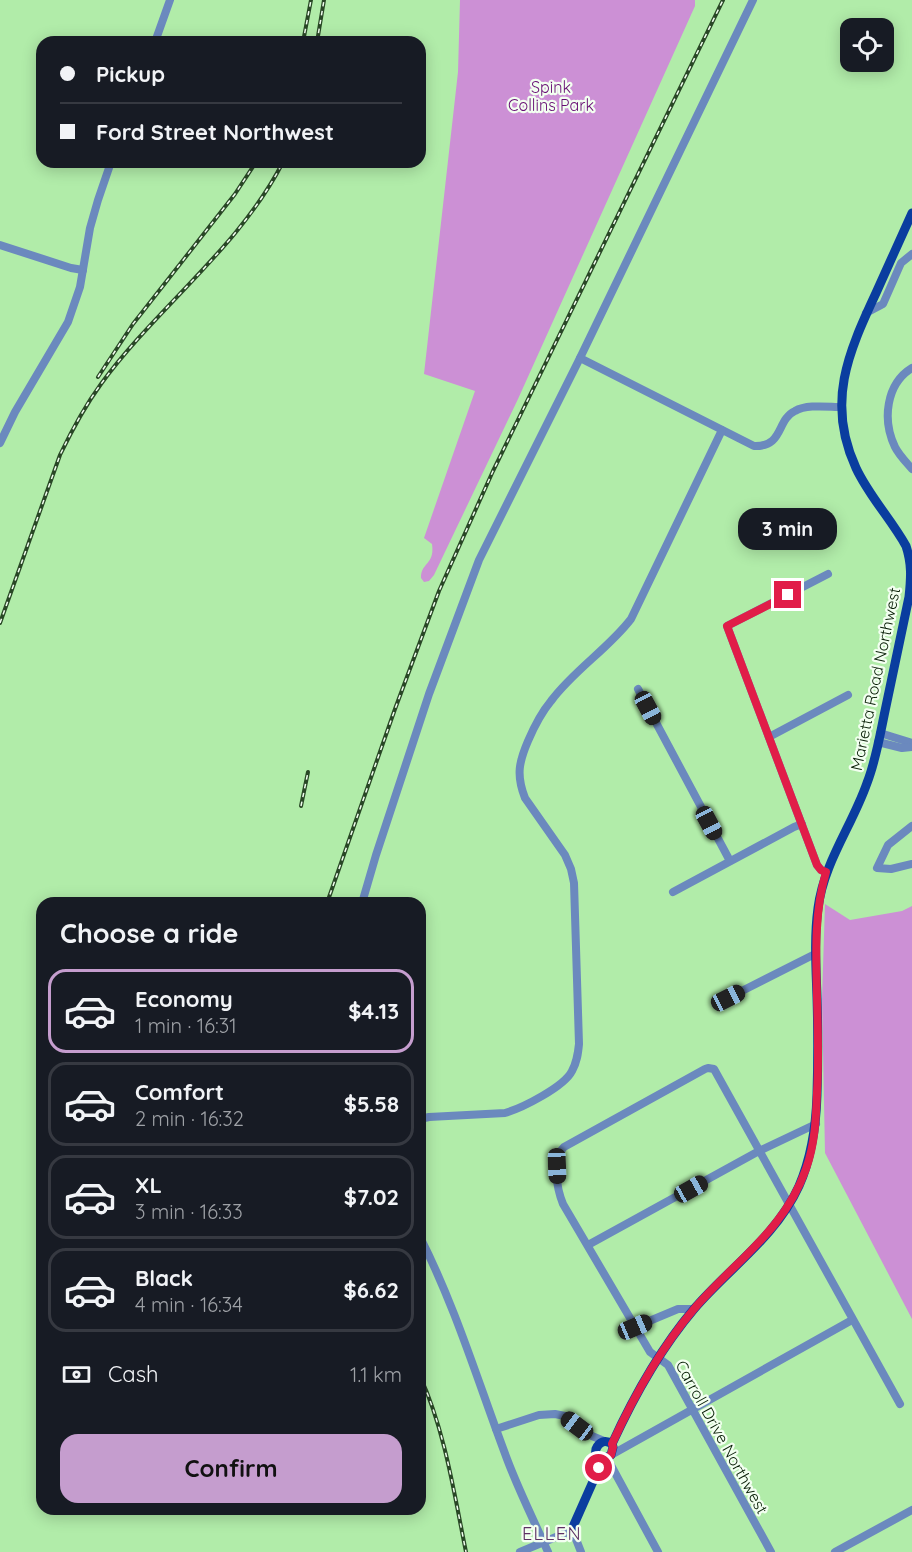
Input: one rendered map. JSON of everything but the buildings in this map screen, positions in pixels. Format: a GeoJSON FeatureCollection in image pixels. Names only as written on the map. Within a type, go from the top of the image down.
{"type":"FeatureCollection","features":[{"type":"Feature","properties":{"kind":"main road","name":"Marietta Road Northwest"},"geometry":{"type":"LineString","coordinates":[[570,1531],[606,1450],[658,1359],[694,1309],[766,1235],[788,1206],[799,1187],[812,1146],[816,1124],[818,1030],[815,954],[821,890],[826,872],[864,792],[879,738],[912,576],[911,555],[865,484],[850,452],[844,430],[842,406],[844,382],[848,357],[912,213]]}},
{"type":"Feature","properties":{"kind":"street"},"geometry":{"type":"LineString","coordinates":[[157,36],[170,0]]}},
{"type":"Feature","properties":{"kind":"street"},"geometry":{"type":"LineString","coordinates":[[364,897],[429,694],[479,560],[580,358],[753,0]]}},
{"type":"Feature","properties":{"kind":"street"},"geometry":{"type":"LineString","coordinates":[[0,443],[15,412],[68,322],[80,288],[90,228],[109,168]]}},
{"type":"Feature","properties":{"kind":"street"},"geometry":{"type":"LineString","coordinates":[[0,245],[83,270]]}},
{"type":"Feature","properties":{"kind":"street"},"geometry":{"type":"LineString","coordinates":[[866,313],[883,304],[900,263],[912,254]]}},
{"type":"Feature","properties":{"kind":"street"},"geometry":{"type":"LineString","coordinates":[[580,358],[754,446],[766,444],[775,438],[788,416],[797,409],[842,406]]}},
{"type":"Feature","properties":{"kind":"street"},"geometry":{"type":"LineString","coordinates":[[912,368],[897,381],[888,402],[887,413],[887,424],[895,447],[912,469]]}},
{"type":"Feature","properties":{"kind":"street"},"geometry":{"type":"LineString","coordinates":[[426,1118],[512,1111],[564,1081],[578,1060],[574,883],[565,855],[525,798],[521,787],[519,767],[531,733],[551,700],[614,639],[631,619],[722,430]]}},
{"type":"Feature","properties":{"kind":"street"},"geometry":{"type":"LineString","coordinates":[[826,872],[817,865],[727,626],[828,574]]}},
{"type":"Feature","properties":{"kind":"street"},"geometry":{"type":"LineString","coordinates":[[638,689],[730,861]]}},
{"type":"Feature","properties":{"kind":"street"},"geometry":{"type":"LineString","coordinates":[[769,737],[848,695]]}},
{"type":"Feature","properties":{"kind":"street"},"geometry":{"type":"LineString","coordinates":[[879,738],[902,748],[912,745]]}},
{"type":"Feature","properties":{"kind":"street"},"geometry":{"type":"LineString","coordinates":[[673,892],[802,824]]}},
{"type":"Feature","properties":{"kind":"street"},"geometry":{"type":"LineString","coordinates":[[912,826],[888,845],[877,868],[891,869],[912,864]]}},
{"type":"Feature","properties":{"kind":"street"},"geometry":{"type":"LineString","coordinates":[[728,998],[815,954]]}},
{"type":"Feature","properties":{"kind":"street","name":"Carroll Drive Northwest"},"geometry":{"type":"LineString","coordinates":[[759,1151],[716,1072],[708,1068],[564,1147],[558,1155],[558,1185],[563,1203],[650,1352],[668,1365],[771,1552]]}},
{"type":"Feature","properties":{"kind":"street"},"geometry":{"type":"LineString","coordinates":[[588,1245],[759,1151],[816,1124]]}},
{"type":"Feature","properties":{"kind":"street"},"geometry":{"type":"LineString","coordinates":[[759,1151],[900,1404]]}},
{"type":"Feature","properties":{"kind":"street"},"geometry":{"type":"LineString","coordinates":[[426,1249],[451,1306],[508,1462],[548,1552]]}},
{"type":"Feature","properties":{"kind":"street"},"geometry":{"type":"LineString","coordinates":[[635,1327],[678,1309],[694,1309]]}},
{"type":"Feature","properties":{"kind":"street"},"geometry":{"type":"LineString","coordinates":[[606,1450],[624,1448],[854,1322]]}},
{"type":"Feature","properties":{"kind":"street"},"geometry":{"type":"LineString","coordinates":[[496,1429],[539,1415],[555,1414],[565,1416],[598,1440],[606,1450],[658,1552]]}},
{"type":"Feature","properties":{"kind":"street"},"geometry":{"type":"LineString","coordinates":[[836,1552],[912,1510]]}},
{"type":"Feature","properties":{"kind":"street"},"geometry":{"type":"LineString","coordinates":[[519,1552],[570,1531],[581,1552]]}},
{"type":"Feature","properties":{"kind":"green space","name":"Spink Collins Park"},"geometry":{"type":"Polygon","coordinates":[[[460,0],[695,0],[695,6],[518,399],[434,575],[429,581],[424,582],[421,578],[422,573],[432,556],[432,544],[424,538],[475,391],[424,374],[458,72],[460,0]]]}},
{"type":"Feature","properties":{"kind":"green space"},"geometry":{"type":"Polygon","coordinates":[[[825,904],[850,920],[902,911],[912,906],[912,1319],[825,1153],[822,999],[825,904]]]}},
{"type":"Feature","properties":{"kind":"railway"},"geometry":{"type":"LineString","coordinates":[[304,36],[311,0]]}},
{"type":"Feature","properties":{"kind":"railway"},"geometry":{"type":"LineString","coordinates":[[318,36],[324,0]]}},
{"type":"Feature","properties":{"kind":"railway"},"geometry":{"type":"LineString","coordinates":[[329,897],[439,591],[493,471],[723,0]]}},
{"type":"Feature","properties":{"kind":"railway"},"geometry":{"type":"LineString","coordinates":[[98,377],[133,324],[235,194],[252,168]]}},
{"type":"Feature","properties":{"kind":"railway"},"geometry":{"type":"LineString","coordinates":[[0,623],[60,455],[84,410],[123,356],[244,222],[280,168]]}},
{"type":"Feature","properties":{"kind":"railway"},"geometry":{"type":"LineString","coordinates":[[301,806],[308,772]]}},
{"type":"Feature","properties":{"kind":"railway"},"geometry":{"type":"LineString","coordinates":[[426,1390],[442,1440],[466,1552]]}},
{"type":"Feature","properties":{"kind":"district","name":"ELLEN"},"geometry":{"type":"Point","coordinates":[552,1534]}},
{"type":"Feature","properties":{"kind":"route"},"geometry":{"type":"LineString","coordinates":[[599,1468],[604,1459],[613,1452],[612,1444],[631,1405],[673,1337],[694,1309],[766,1235],[788,1206],[799,1187],[812,1146],[816,1124],[818,1082],[816,925],[826,872],[817,865],[727,626],[788,595]]}}]}
